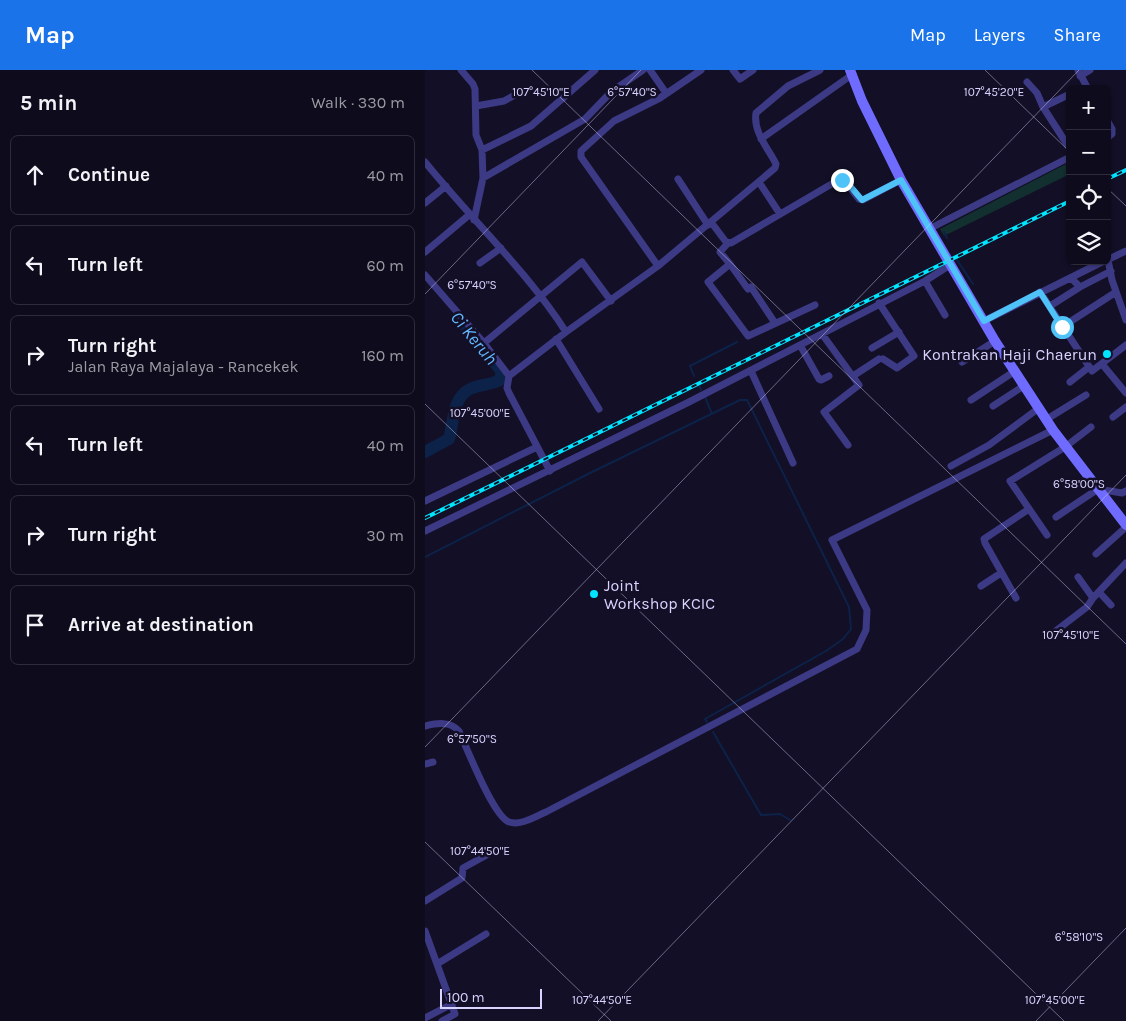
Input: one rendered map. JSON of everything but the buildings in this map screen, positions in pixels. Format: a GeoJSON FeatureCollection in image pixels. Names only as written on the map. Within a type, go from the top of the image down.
{"type":"FeatureCollection","features":[{"type":"Feature","properties":{"kind":"main road"},"geometry":{"type":"LineString","coordinates":[[852,72],[862,101],[901,180],[995,341],[1065,447],[1126,526]]}},
{"type":"Feature","properties":{"kind":"street"},"geometry":{"type":"LineString","coordinates":[[425,252],[471,218],[483,178],[481,150],[476,135],[473,84],[461,70]]}},
{"type":"Feature","properties":{"kind":"street"},"geometry":{"type":"LineString","coordinates":[[481,150],[531,126],[595,70]]}},
{"type":"Feature","properties":{"kind":"street"},"geometry":{"type":"LineString","coordinates":[[483,178],[585,119],[611,92],[643,70]]}},
{"type":"Feature","properties":{"kind":"street"},"geometry":{"type":"LineString","coordinates":[[650,70],[666,94]]}},
{"type":"Feature","properties":{"kind":"street"},"geometry":{"type":"LineString","coordinates":[[658,266],[581,153],[584,147],[615,121],[666,94],[701,70]]}},
{"type":"Feature","properties":{"kind":"street"},"geometry":{"type":"LineString","coordinates":[[733,70],[740,79],[753,70]]}},
{"type":"Feature","properties":{"kind":"street"},"geometry":{"type":"LineString","coordinates":[[549,471],[509,393],[507,388],[509,376],[556,339],[658,266],[775,168],[776,164],[761,139],[755,118],[759,108],[788,86],[820,70]]}},
{"type":"Feature","properties":{"kind":"street"},"geometry":{"type":"LineString","coordinates":[[1085,85],[1079,73],[1090,70]]}},
{"type":"Feature","properties":{"kind":"street"},"geometry":{"type":"LineString","coordinates":[[761,139],[852,72]]}},
{"type":"Feature","properties":{"kind":"street"},"geometry":{"type":"LineString","coordinates":[[1027,82],[1037,94],[1066,143]]}},
{"type":"Feature","properties":{"kind":"street"},"geometry":{"type":"LineString","coordinates":[[475,106],[504,100],[524,90]]}},
{"type":"Feature","properties":{"kind":"street"},"geometry":{"type":"LineString","coordinates":[[1043,107],[1066,96]]}},
{"type":"Feature","properties":{"kind":"street"},"geometry":{"type":"LineString","coordinates":[[929,229],[1066,159]]}},
{"type":"Feature","properties":{"kind":"street"},"geometry":{"type":"LineString","coordinates":[[425,162],[471,218],[501,248],[560,320],[566,332]]}},
{"type":"Feature","properties":{"kind":"street"},"geometry":{"type":"LineString","coordinates":[[678,179],[710,223],[728,243]]}},
{"type":"Feature","properties":{"kind":"street"},"geometry":{"type":"LineString","coordinates":[[775,324],[751,287],[748,289],[720,252],[728,243],[835,182],[845,180],[862,200],[901,180]]}},
{"type":"Feature","properties":{"kind":"street"},"geometry":{"type":"LineString","coordinates":[[759,182],[780,214]]}},
{"type":"Feature","properties":{"kind":"street"},"geometry":{"type":"LineString","coordinates":[[425,203],[445,186]]}},
{"type":"Feature","properties":{"kind":"street"},"geometry":{"type":"LineString","coordinates":[[480,263],[501,248]]}},
{"type":"Feature","properties":{"kind":"street"},"geometry":{"type":"LineString","coordinates":[[1111,258],[1126,251]]}},
{"type":"Feature","properties":{"kind":"street"},"geometry":{"type":"LineString","coordinates":[[485,343],[541,298],[581,262],[611,301]]}},
{"type":"Feature","properties":{"kind":"street"},"geometry":{"type":"LineString","coordinates":[[730,264],[708,282],[748,336],[815,305]]}},
{"type":"Feature","properties":{"kind":"street"},"geometry":{"type":"LineString","coordinates":[[425,531],[751,370],[925,281],[950,265]]}},
{"type":"Feature","properties":{"kind":"street"},"geometry":{"type":"LineString","coordinates":[[984,321],[1097,265]]}},
{"type":"Feature","properties":{"kind":"street"},"geometry":{"type":"LineString","coordinates":[[1109,265],[1126,320]]}},
{"type":"Feature","properties":{"kind":"street"},"geometry":{"type":"LineString","coordinates":[[1050,306],[1080,287],[1111,271]]}},
{"type":"Feature","properties":{"kind":"street"},"geometry":{"type":"LineString","coordinates":[[425,275],[485,343],[509,376]]}},
{"type":"Feature","properties":{"kind":"street"},"geometry":{"type":"LineString","coordinates":[[1071,278],[1080,287]]}},
{"type":"Feature","properties":{"kind":"street"},"geometry":{"type":"LineString","coordinates":[[925,281],[945,315]]}},
{"type":"Feature","properties":{"kind":"street"},"geometry":{"type":"LineString","coordinates":[[1040,292],[1092,371],[1126,345]]}},
{"type":"Feature","properties":{"kind":"street"},"geometry":{"type":"LineString","coordinates":[[1062,327],[1116,292]]}},
{"type":"Feature","properties":{"kind":"street"},"geometry":{"type":"LineString","coordinates":[[1119,302],[1126,298]]}},
{"type":"Feature","properties":{"kind":"street"},"geometry":{"type":"LineString","coordinates":[[853,376],[881,359],[897,368],[914,356],[879,303]]}},
{"type":"Feature","properties":{"kind":"street"},"geometry":{"type":"LineString","coordinates":[[872,348],[899,332]]}},
{"type":"Feature","properties":{"kind":"street"},"geometry":{"type":"LineString","coordinates":[[821,334],[858,382],[858,387],[824,413],[848,445]]}},
{"type":"Feature","properties":{"kind":"street"},"geometry":{"type":"LineString","coordinates":[[556,339],[599,409]]}},
{"type":"Feature","properties":{"kind":"street"},"geometry":{"type":"LineString","coordinates":[[962,362],[995,341]]}},
{"type":"Feature","properties":{"kind":"street"},"geometry":{"type":"LineString","coordinates":[[800,345],[819,379],[821,380],[829,376]]}},
{"type":"Feature","properties":{"kind":"street"},"geometry":{"type":"LineString","coordinates":[[1102,364],[1126,393]]}},
{"type":"Feature","properties":{"kind":"street"},"geometry":{"type":"LineString","coordinates":[[1070,382],[1089,368]]}},
{"type":"Feature","properties":{"kind":"street"},"geometry":{"type":"LineString","coordinates":[[751,370],[793,463]]}},
{"type":"Feature","properties":{"kind":"street"},"geometry":{"type":"LineString","coordinates":[[971,400],[1015,372]]}},
{"type":"Feature","properties":{"kind":"street"},"geometry":{"type":"LineString","coordinates":[[993,406],[1025,385]]}},
{"type":"Feature","properties":{"kind":"street"},"geometry":{"type":"LineString","coordinates":[[1047,419],[1086,395]]}},
{"type":"Feature","properties":{"kind":"street"},"geometry":{"type":"LineString","coordinates":[[1113,417],[1126,407]]}},
{"type":"Feature","properties":{"kind":"street"},"geometry":{"type":"LineString","coordinates":[[951,466],[989,445],[1039,408]]}},
{"type":"Feature","properties":{"kind":"street"},"geometry":{"type":"LineString","coordinates":[[1047,535],[1010,481],[1065,447],[1091,427]]}},
{"type":"Feature","properties":{"kind":"street"},"geometry":{"type":"LineString","coordinates":[[425,726],[446,724],[454,726],[459,731],[493,804],[504,818],[510,822],[518,822],[546,812],[857,649],[866,630],[867,610],[832,540],[1053,430]]}},
{"type":"Feature","properties":{"kind":"street"},"geometry":{"type":"LineString","coordinates":[[425,502],[537,447]]}},
{"type":"Feature","properties":{"kind":"street"},"geometry":{"type":"LineString","coordinates":[[1056,517],[1098,489],[1122,493],[1126,491]]}},
{"type":"Feature","properties":{"kind":"street"},"geometry":{"type":"LineString","coordinates":[[1016,598],[984,539],[1029,510]]}},
{"type":"Feature","properties":{"kind":"street"},"geometry":{"type":"LineString","coordinates":[[1096,554],[1126,526]]}},
{"type":"Feature","properties":{"kind":"street"},"geometry":{"type":"LineString","coordinates":[[1053,633],[1083,610],[1126,563]]}},
{"type":"Feature","properties":{"kind":"street"},"geometry":{"type":"LineString","coordinates":[[981,586],[1001,573]]}},
{"type":"Feature","properties":{"kind":"street"},"geometry":{"type":"LineString","coordinates":[[1078,577],[1093,598]]}},
{"type":"Feature","properties":{"kind":"street"},"geometry":{"type":"LineString","coordinates":[[1099,592],[1111,605]]}},
{"type":"Feature","properties":{"kind":"street"},"geometry":{"type":"LineString","coordinates":[[425,901],[463,878],[463,868],[492,852]]}},
{"type":"Feature","properties":{"kind":"street"},"geometry":{"type":"LineString","coordinates":[[425,931],[455,1014],[442,1021]]}},
{"type":"Feature","properties":{"kind":"street"},"geometry":{"type":"LineString","coordinates":[[437,964],[486,934]]}},
{"type":"Feature","properties":{"kind":"street"},"geometry":{"type":"LineString","coordinates":[[425,1018],[452,1004]]}},
{"type":"Feature","properties":{"kind":"green space"},"geometry":{"type":"Polygon","coordinates":[[[1066,164],[1066,176],[944,236],[940,229],[1066,164]]]}},
{"type":"Feature","properties":{"kind":"waterway"},"geometry":{"type":"LineString","coordinates":[[944,232],[947,238]]}},
{"type":"Feature","properties":{"kind":"waterway"},"geometry":{"type":"LineString","coordinates":[[957,260],[973,284]]}},
{"type":"Feature","properties":{"kind":"waterway","name":"Ci Keruh"},"geometry":{"type":"LineString","coordinates":[[425,452],[449,439],[457,404],[464,393],[474,387],[500,380],[502,372],[461,321]]}},
{"type":"Feature","properties":{"kind":"waterway"},"geometry":{"type":"LineString","coordinates":[[694,376],[690,366],[737,342]]}},
{"type":"Feature","properties":{"kind":"waterway"},"geometry":{"type":"LineString","coordinates":[[699,385],[701,390]]}},
{"type":"Feature","properties":{"kind":"waterway"},"geometry":{"type":"LineString","coordinates":[[705,397],[712,414]]}},
{"type":"Feature","properties":{"kind":"waterway"},"geometry":{"type":"LineString","coordinates":[[425,557],[590,473],[740,400],[747,400],[849,607],[851,629],[843,639],[826,651],[705,719],[707,722]]}},
{"type":"Feature","properties":{"kind":"waterway"},"geometry":{"type":"LineString","coordinates":[[713,732],[761,815],[780,814],[790,820]]}},
{"type":"Feature","properties":{"kind":"railway"},"geometry":{"type":"LineString","coordinates":[[1111,177],[1126,170]]}},
{"type":"Feature","properties":{"kind":"railway"},"geometry":{"type":"LineString","coordinates":[[425,518],[1066,203]]}},
{"type":"Feature","properties":{"kind":"place","name":"Kontrakan Haji Chaerun"},"geometry":{"type":"Point","coordinates":[1107,354]}},
{"type":"Feature","properties":{"kind":"place","name":"Joint Workshop KCIC"},"geometry":{"type":"Point","coordinates":[594,594]}},
{"type":"Feature","properties":{"kind":"route"},"geometry":{"type":"LineString","coordinates":[[842,180],[845,180],[859,199],[862,200],[901,180],[984,321],[1040,292],[1062,327]]}}]}
